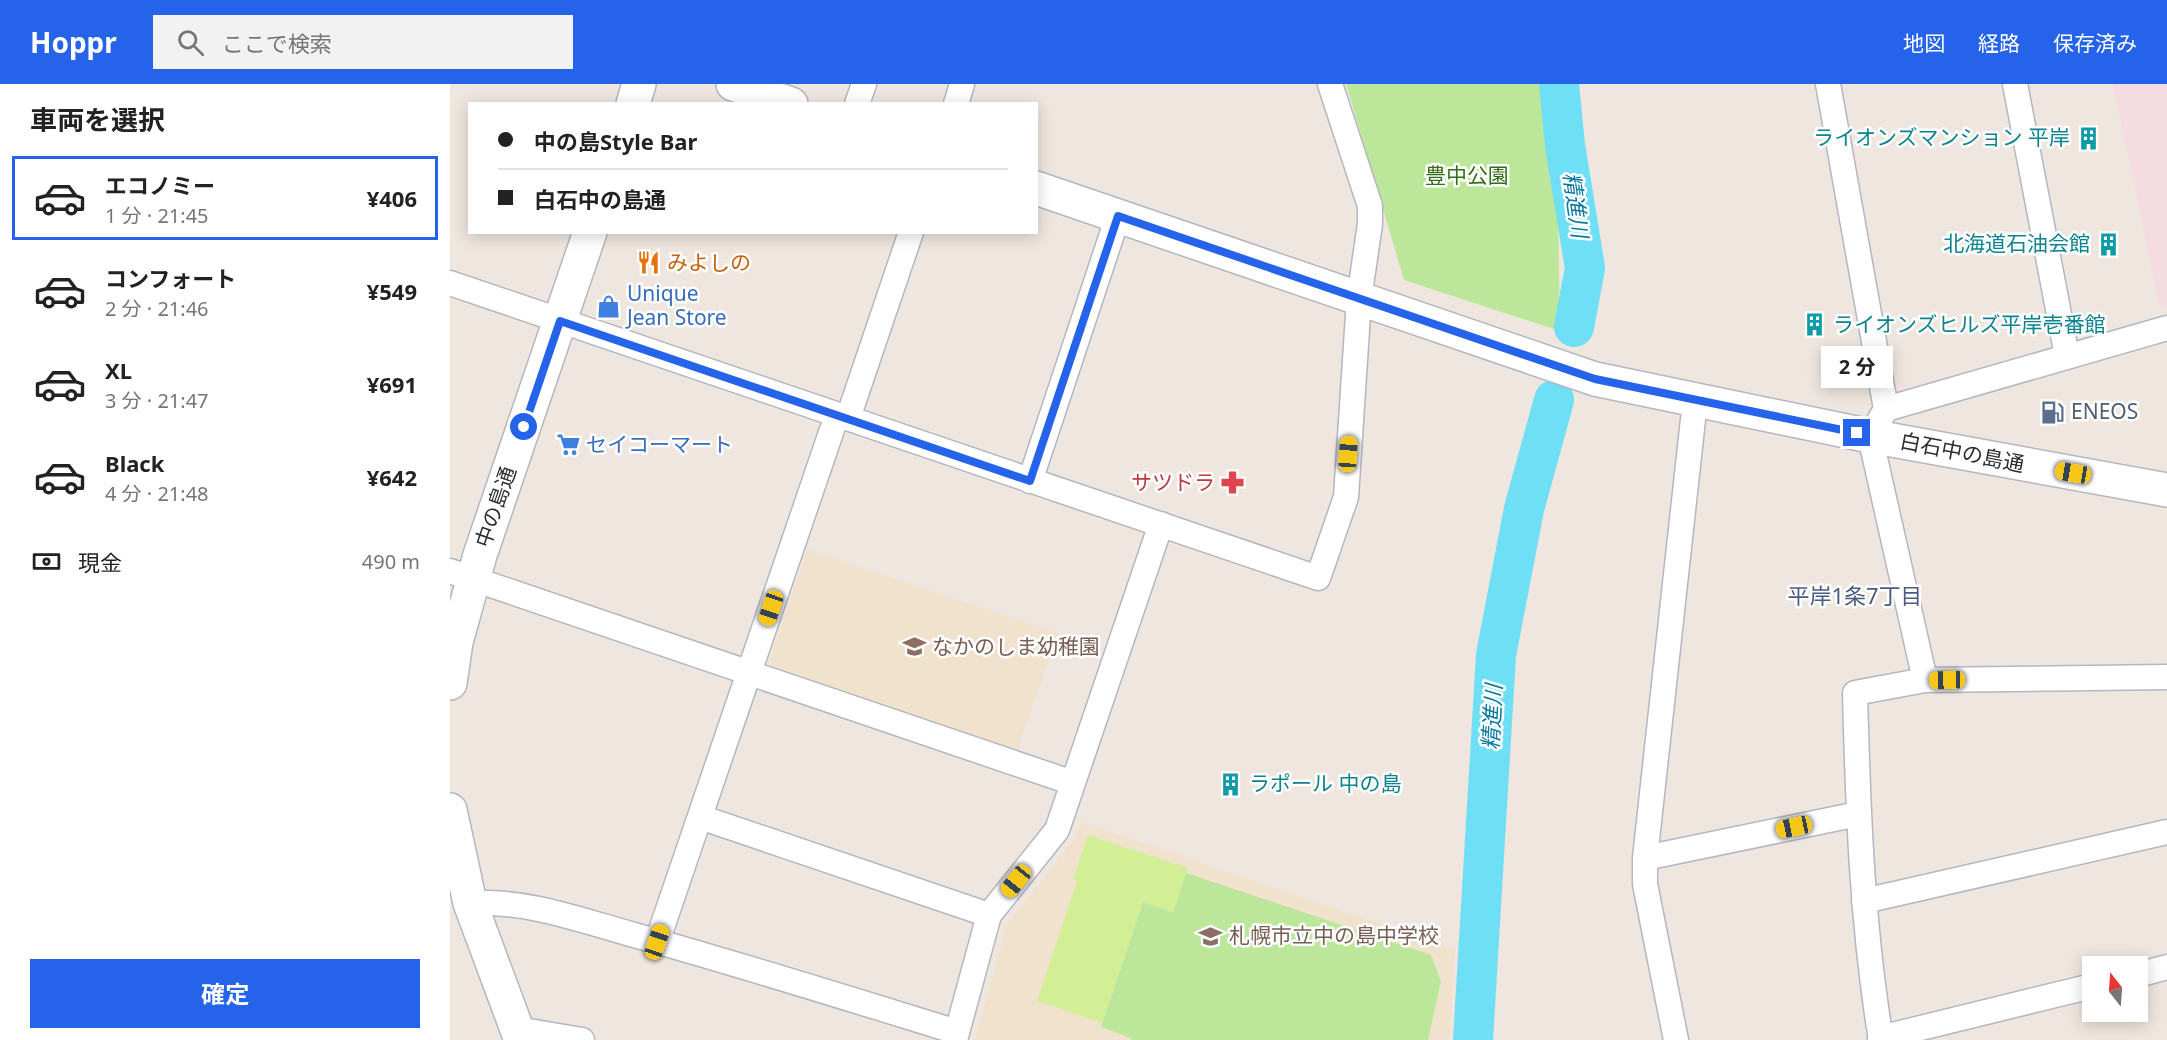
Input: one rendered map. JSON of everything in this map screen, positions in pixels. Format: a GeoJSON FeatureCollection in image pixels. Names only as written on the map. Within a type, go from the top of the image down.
{"type":"FeatureCollection","features":[{"type":"Feature","properties":{"kind":"street"},"geometry":{"type":"LineString","coordinates":[[634,102],[639,84]]}},
{"type":"Feature","properties":{"kind":"street"},"geometry":{"type":"LineString","coordinates":[[733,84],[784,102]]}},
{"type":"Feature","properties":{"kind":"street"},"geometry":{"type":"LineString","coordinates":[[858,102],[864,84]]}},
{"type":"Feature","properties":{"kind":"street"},"geometry":{"type":"LineString","coordinates":[[957,102],[962,84]]}},
{"type":"Feature","properties":{"kind":"street"},"geometry":{"type":"LineString","coordinates":[[450,283],[1318,578],[1346,497],[1359,299],[1370,224],[1370,206],[1330,84]]}},
{"type":"Feature","properties":{"kind":"street"},"geometry":{"type":"LineString","coordinates":[[1828,84],[1878,422],[1925,680]]}},
{"type":"Feature","properties":{"kind":"street"},"geometry":{"type":"LineString","coordinates":[[2015,84],[2067,356]]}},
{"type":"Feature","properties":{"kind":"street","name":"白石中の島通"},"geometry":{"type":"LineString","coordinates":[[1038,189],[1595,379],[1695,401],[1878,422],[2167,490]]}},
{"type":"Feature","properties":{"kind":"street"},"geometry":{"type":"LineString","coordinates":[[1030,481],[1118,216]]}},
{"type":"Feature","properties":{"kind":"street","name":"中の島通"},"geometry":{"type":"LineString","coordinates":[[450,683],[456,642],[461,575],[560,321],[589,234]]}},
{"type":"Feature","properties":{"kind":"street"},"geometry":{"type":"LineString","coordinates":[[657,942],[749,672],[910,234]]}},
{"type":"Feature","properties":{"kind":"street"},"geometry":{"type":"LineString","coordinates":[[1878,422],[2067,356],[2167,328]]}},
{"type":"Feature","properties":{"kind":"street"},"geometry":{"type":"LineString","coordinates":[[1676,1040],[1645,884],[1695,401]]}},
{"type":"Feature","properties":{"kind":"street"},"geometry":{"type":"LineString","coordinates":[[470,903],[523,904],[657,942],[956,1036],[989,915],[1057,830],[1161,524]]}},
{"type":"Feature","properties":{"kind":"street"},"geometry":{"type":"LineString","coordinates":[[461,575],[1072,783]]}},
{"type":"Feature","properties":{"kind":"street"},"geometry":{"type":"LineString","coordinates":[[2082,988],[1880,1039],[1867,947],[1858,814],[1855,693],[1925,680],[2167,677]]}},
{"type":"Feature","properties":{"kind":"street"},"geometry":{"type":"LineString","coordinates":[[1646,858],[1858,814]]}},
{"type":"Feature","properties":{"kind":"street"},"geometry":{"type":"LineString","coordinates":[[700,817],[989,915]]}},
{"type":"Feature","properties":{"kind":"street"},"geometry":{"type":"LineString","coordinates":[[451,828],[470,903],[519,1035],[582,1040]]}},
{"type":"Feature","properties":{"kind":"street"},"geometry":{"type":"LineString","coordinates":[[1864,901],[2167,832]]}},
{"type":"Feature","properties":{"kind":"street"},"geometry":{"type":"LineString","coordinates":[[2148,972],[2167,967]]}},
{"type":"Feature","properties":{"kind":"shaded area"},"geometry":{"type":"Polygon","coordinates":[[[2113,84],[2167,84],[2167,306],[2160,308],[2113,84]]]}},
{"type":"Feature","properties":{"kind":"shaded area","name":"なかのしま幼稚園"},"geometry":{"type":"Polygon","coordinates":[[[807,550],[1058,633],[1017,751],[771,666],[770,660],[807,550]]]}},
{"type":"Feature","properties":{"kind":"shaded area","name":"札幌市立中の島中学校"},"geometry":{"type":"Polygon","coordinates":[[[1081,822],[1455,949],[1449,1040],[975,1040],[1007,924],[1075,838],[1081,822]]]}},
{"type":"Feature","properties":{"kind":"green space","name":"豊中公園"},"geometry":{"type":"Polygon","coordinates":[[[1346,84],[1549,84],[1557,147],[1560,331],[1404,280],[1346,84]]]}},
{"type":"Feature","properties":{"kind":"green space"},"geometry":{"type":"Polygon","coordinates":[[[1088,835],[1188,868],[1173,912],[1143,902],[1102,1023],[1037,1001],[1077,881],[1073,879],[1088,835]]]}},
{"type":"Feature","properties":{"kind":"green space"},"geometry":{"type":"Polygon","coordinates":[[[1186,873],[1431,955],[1441,981],[1428,1040],[1131,1040],[1131,1038],[1101,1027],[1143,902],[1173,912],[1186,873]]]}},
{"type":"Feature","properties":{"kind":"waterway","name":"精進川"},"geometry":{"type":"LineString","coordinates":[[1559,84],[1565,145],[1585,268],[1574,327]]}},
{"type":"Feature","properties":{"kind":"waterway","name":"精進川"},"geometry":{"type":"LineString","coordinates":[[1473,1040],[1496,655],[1524,509],[1554,400]]}},
{"type":"Feature","properties":{"kind":"place","name":"ライオンズマンション 平岸"},"geometry":{"type":"Point","coordinates":[2088,138]}},
{"type":"Feature","properties":{"kind":"place","name":"北海道石油会館"},"geometry":{"type":"Point","coordinates":[2108,244]}},
{"type":"Feature","properties":{"kind":"place","name":"みよしの"},"geometry":{"type":"Point","coordinates":[649,263]}},
{"type":"Feature","properties":{"kind":"place","name":"Unique Jean Store"},"geometry":{"type":"Point","coordinates":[609,306]}},
{"type":"Feature","properties":{"kind":"place","name":"ライオンズヒルズ平岸壱番館"},"geometry":{"type":"Point","coordinates":[1815,325]}},
{"type":"Feature","properties":{"kind":"place","name":"ENEOS"},"geometry":{"type":"Point","coordinates":[2053,412]}},
{"type":"Feature","properties":{"kind":"place","name":"セイコーマート"},"geometry":{"type":"Point","coordinates":[568,445]}},
{"type":"Feature","properties":{"kind":"place","name":"サツドラ"},"geometry":{"type":"Point","coordinates":[1233,483]}},
{"type":"Feature","properties":{"kind":"place","name":"なかのしま幼稚園"},"geometry":{"type":"Point","coordinates":[914,647]}},
{"type":"Feature","properties":{"kind":"place","name":"ラポール 中の島"},"geometry":{"type":"Point","coordinates":[1231,784]}},
{"type":"Feature","properties":{"kind":"place","name":"札幌市立中の島中学校"},"geometry":{"type":"Point","coordinates":[1211,936]}},
{"type":"Feature","properties":{"kind":"district","name":"平岸1条7丁目"},"geometry":{"type":"Point","coordinates":[1855,596]}},
{"type":"Feature","properties":{"kind":"route"},"geometry":{"type":"LineString","coordinates":[[524,427],[560,321],[1030,481],[1118,216],[1595,379],[1857,433]]}}]}
